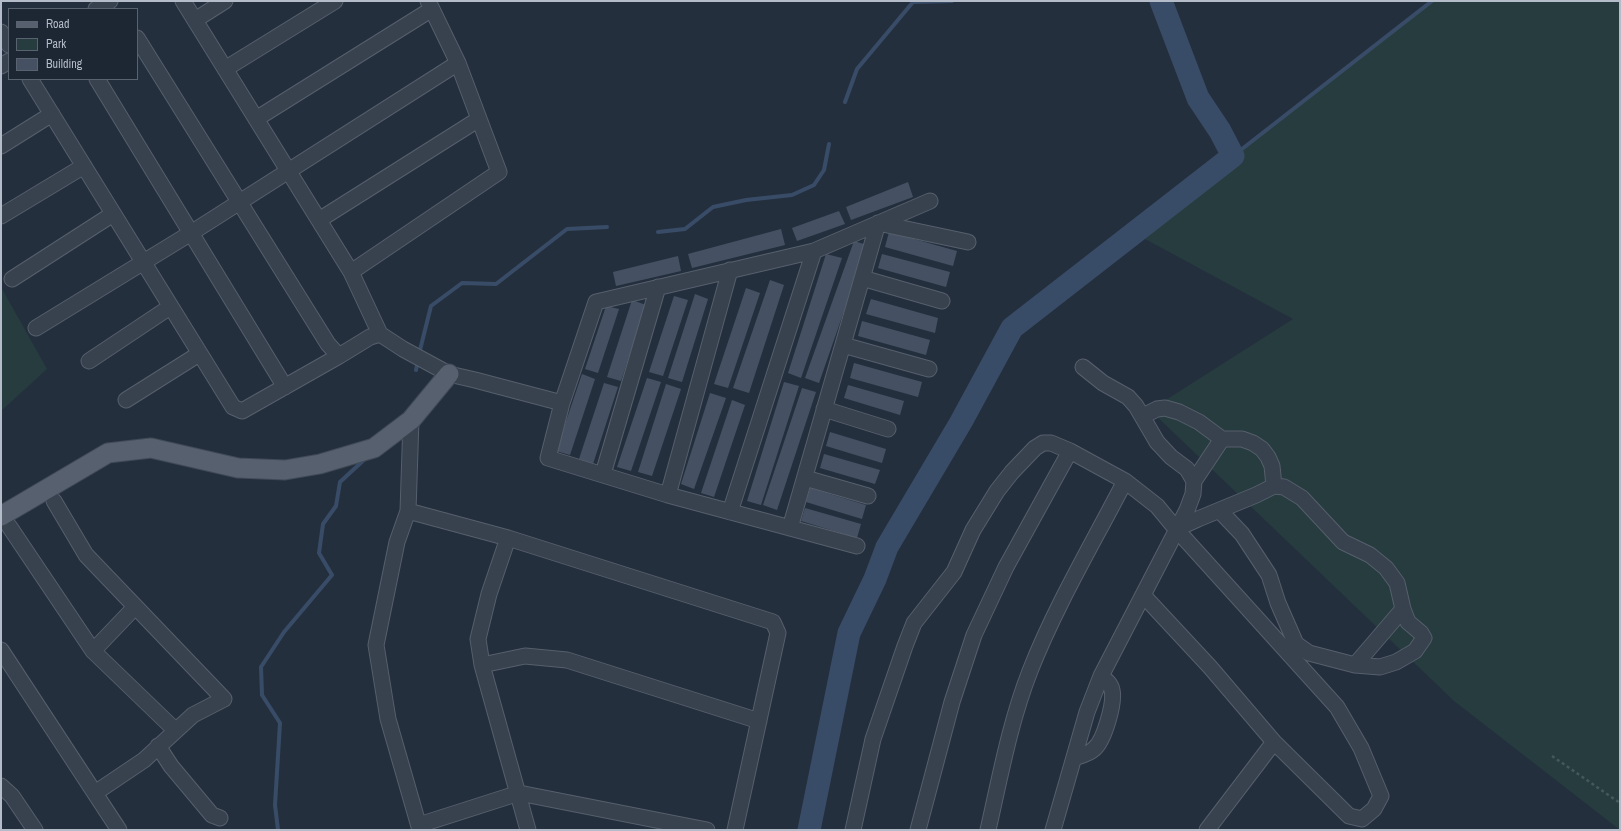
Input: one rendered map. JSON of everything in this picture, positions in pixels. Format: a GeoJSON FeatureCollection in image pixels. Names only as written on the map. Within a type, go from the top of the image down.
{"type":"FeatureCollection","features":[{"type":"Feature","properties":{"kind":"main road"},"geometry":{"type":"LineString","coordinates":[[5,521],[108,454],[151,448],[238,468],[285,470],[320,464],[374,448],[411,420],[449,374]]}},
{"type":"Feature","properties":{"kind":"street"},"geometry":{"type":"LineString","coordinates":[[98,8],[110,1]]}},
{"type":"Feature","properties":{"kind":"street"},"geometry":{"type":"LineString","coordinates":[[183,1],[351,272],[380,334],[403,349],[449,374],[562,403]]}},
{"type":"Feature","properties":{"kind":"street"},"geometry":{"type":"LineString","coordinates":[[195,20],[225,1]]}},
{"type":"Feature","properties":{"kind":"street"},"geometry":{"type":"LineString","coordinates":[[225,69],[335,1]]}},
{"type":"Feature","properties":{"kind":"street"},"geometry":{"type":"LineString","coordinates":[[256,119],[430,5],[458,63],[499,172],[351,272]]}},
{"type":"Feature","properties":{"kind":"street"},"geometry":{"type":"LineString","coordinates":[[1,32],[8,43]]}},
{"type":"Feature","properties":{"kind":"street"},"geometry":{"type":"LineString","coordinates":[[138,40],[328,344],[339,356]]}},
{"type":"Feature","properties":{"kind":"street"},"geometry":{"type":"LineString","coordinates":[[36,328],[192,233],[458,63]]}},
{"type":"Feature","properties":{"kind":"street"},"geometry":{"type":"LineString","coordinates":[[31,80],[233,407],[242,411],[370,337],[380,334]]}},
{"type":"Feature","properties":{"kind":"street"},"geometry":{"type":"LineString","coordinates":[[98,80],[285,387]]}},
{"type":"Feature","properties":{"kind":"street"},"geometry":{"type":"LineString","coordinates":[[1,146],[52,114]]}},
{"type":"Feature","properties":{"kind":"street"},"geometry":{"type":"LineString","coordinates":[[319,220],[479,119]]}},
{"type":"Feature","properties":{"kind":"street"},"geometry":{"type":"LineString","coordinates":[[1,216],[84,166]]}},
{"type":"Feature","properties":{"kind":"street"},"geometry":{"type":"LineString","coordinates":[[857,546],[668,495],[548,458],[562,403],[596,302],[814,251],[930,201]]}},
{"type":"Feature","properties":{"kind":"street"},"geometry":{"type":"LineString","coordinates":[[12,279],[113,214]]}},
{"type":"Feature","properties":{"kind":"street"},"geometry":{"type":"LineString","coordinates":[[878,223],[968,242]]}},
{"type":"Feature","properties":{"kind":"street"},"geometry":{"type":"LineString","coordinates":[[790,528],[878,223]]}},
{"type":"Feature","properties":{"kind":"street"},"geometry":{"type":"LineString","coordinates":[[730,512],[814,251]]}},
{"type":"Feature","properties":{"kind":"street"},"geometry":{"type":"LineString","coordinates":[[668,495],[730,270]]}},
{"type":"Feature","properties":{"kind":"street"},"geometry":{"type":"LineString","coordinates":[[862,278],[942,301]]}},
{"type":"Feature","properties":{"kind":"street"},"geometry":{"type":"LineString","coordinates":[[603,474],[658,287]]}},
{"type":"Feature","properties":{"kind":"street"},"geometry":{"type":"LineString","coordinates":[[89,361],[170,306]]}},
{"type":"Feature","properties":{"kind":"street"},"geometry":{"type":"LineString","coordinates":[[843,345],[930,369]]}},
{"type":"Feature","properties":{"kind":"street"},"geometry":{"type":"LineString","coordinates":[[126,400],[199,354]]}},
{"type":"Feature","properties":{"kind":"street"},"geometry":{"type":"LineString","coordinates":[[1083,367],[1103,383],[1128,397],[1143,416],[1157,442],[1171,457],[1187,469],[1194,481]]}},
{"type":"Feature","properties":{"kind":"street"},"geometry":{"type":"LineString","coordinates":[[1143,416],[1157,409],[1165,408],[1179,412],[1199,422],[1222,439],[1242,439],[1262,449],[1272,466],[1274,486]]}},
{"type":"Feature","properties":{"kind":"street"},"geometry":{"type":"LineString","coordinates":[[824,409],[888,429]]}},
{"type":"Feature","properties":{"kind":"street"},"geometry":{"type":"LineString","coordinates":[[411,420],[408,511],[397,542],[376,645],[388,719],[419,828],[519,793],[707,830]]}},
{"type":"Feature","properties":{"kind":"street"},"geometry":{"type":"LineString","coordinates":[[1053,830],[1087,712],[1101,676],[1186,510],[1193,494],[1194,481],[1222,439]]}},
{"type":"Feature","properties":{"kind":"street"},"geometry":{"type":"LineString","coordinates":[[853,830],[873,739],[914,623],[954,572],[973,530],[997,491],[1019,464],[1035,448],[1043,443],[1051,443],[1070,451],[1125,481],[1157,506],[1337,707],[1360,748],[1381,796],[1374,810],[1362,819],[1349,816],[1274,742],[1210,667],[1143,595]]}},
{"type":"Feature","properties":{"kind":"street"},"geometry":{"type":"LineString","coordinates":[[918,830],[952,702],[974,635],[1006,567],[1070,451]]}},
{"type":"Feature","properties":{"kind":"street"},"geometry":{"type":"LineString","coordinates":[[805,478],[868,496]]}},
{"type":"Feature","properties":{"kind":"street"},"geometry":{"type":"LineString","coordinates":[[988,830],[1009,738],[1030,672],[1053,620],[1125,481]]}},
{"type":"Feature","properties":{"kind":"street"},"geometry":{"type":"LineString","coordinates":[[1176,529],[1256,496],[1274,486],[1284,487],[1302,498],[1343,542],[1370,555],[1386,568],[1397,583],[1403,609],[1408,622],[1421,633],[1424,638],[1422,643],[1415,651],[1396,662],[1380,667],[1355,665],[1309,653],[1296,644],[1278,603],[1269,575],[1242,534],[1220,511]]}},
{"type":"Feature","properties":{"kind":"street"},"geometry":{"type":"LineString","coordinates":[[54,501],[86,554],[224,699],[193,715],[144,760],[95,792]]}},
{"type":"Feature","properties":{"kind":"street"},"geometry":{"type":"LineString","coordinates":[[408,511],[508,538],[773,622],[778,633],[735,830]]}},
{"type":"Feature","properties":{"kind":"street"},"geometry":{"type":"LineString","coordinates":[[5,521],[93,652],[175,730]]}},
{"type":"Feature","properties":{"kind":"street"},"geometry":{"type":"LineString","coordinates":[[508,538],[489,594],[478,639],[482,665],[519,793],[528,830]]}},
{"type":"Feature","properties":{"kind":"street"},"geometry":{"type":"LineString","coordinates":[[93,652],[135,607]]}},
{"type":"Feature","properties":{"kind":"street"},"geometry":{"type":"LineString","coordinates":[[1355,665],[1403,609]]}},
{"type":"Feature","properties":{"kind":"street"},"geometry":{"type":"LineString","coordinates":[[1,650],[119,830]]}},
{"type":"Feature","properties":{"kind":"street"},"geometry":{"type":"LineString","coordinates":[[482,665],[525,656],[567,660],[758,720]]}},
{"type":"Feature","properties":{"kind":"street"},"geometry":{"type":"LineString","coordinates":[[1074,758],[1093,750],[1100,742],[1108,720],[1112,700],[1112,690],[1110,683],[1101,676]]}},
{"type":"Feature","properties":{"kind":"street"},"geometry":{"type":"LineString","coordinates":[[1207,830],[1274,742]]}},
{"type":"Feature","properties":{"kind":"street"},"geometry":{"type":"LineString","coordinates":[[158,746],[171,766],[212,815],[220,818]]}},
{"type":"Feature","properties":{"kind":"street"},"geometry":{"type":"LineString","coordinates":[[1,786],[12,796],[35,830]]}},
{"type":"Feature","properties":{"kind":"path"},"geometry":{"type":"LineString","coordinates":[[1552,756],[1620,803]]}},
{"type":"Feature","properties":{"kind":"green space"},"geometry":{"type":"Polygon","coordinates":[[[1432,1],[1620,1],[1620,830],[1454,701],[1150,410],[1293,319],[1134,233],[1432,1]]]}},
{"type":"Feature","properties":{"kind":"green space"},"geometry":{"type":"Polygon","coordinates":[[[1,287],[47,369],[1,411],[1,287]]]}},
{"type":"Feature","properties":{"kind":"building"},"geometry":{"type":"Polygon","coordinates":[[[908,182],[913,197],[851,220],[846,207],[908,182]]]}},
{"type":"Feature","properties":{"kind":"building"},"geometry":{"type":"Polygon","coordinates":[[[839,211],[845,224],[797,241],[792,228],[839,211]]]}},
{"type":"Feature","properties":{"kind":"building"},"geometry":{"type":"Polygon","coordinates":[[[781,229],[785,245],[692,268],[688,254],[781,229]]]}},
{"type":"Feature","properties":{"kind":"building"},"geometry":{"type":"Polygon","coordinates":[[[889,232],[957,251],[953,266],[885,247],[889,232]]]}},
{"type":"Feature","properties":{"kind":"building"},"geometry":{"type":"Polygon","coordinates":[[[854,241],[867,245],[819,383],[805,378],[854,241]]]}},
{"type":"Feature","properties":{"kind":"building"},"geometry":{"type":"Polygon","coordinates":[[[826,254],[842,258],[801,378],[788,373],[826,254]]]}},
{"type":"Feature","properties":{"kind":"building"},"geometry":{"type":"Polygon","coordinates":[[[882,254],[950,272],[946,287],[878,268],[882,254]]]}},
{"type":"Feature","properties":{"kind":"building"},"geometry":{"type":"Polygon","coordinates":[[[678,256],[681,271],[616,286],[613,272],[678,256]]]}},
{"type":"Feature","properties":{"kind":"building"},"geometry":{"type":"Polygon","coordinates":[[[770,280],[784,285],[749,393],[733,388],[770,280]]]}},
{"type":"Feature","properties":{"kind":"building"},"geometry":{"type":"Polygon","coordinates":[[[746,288],[760,293],[728,388],[714,384],[746,288]]]}},
{"type":"Feature","properties":{"kind":"building"},"geometry":{"type":"Polygon","coordinates":[[[695,294],[708,299],[682,382],[668,378],[695,294]]]}},
{"type":"Feature","properties":{"kind":"building"},"geometry":{"type":"Polygon","coordinates":[[[674,296],[688,300],[663,376],[649,372],[674,296]]]}},
{"type":"Feature","properties":{"kind":"building"},"geometry":{"type":"Polygon","coordinates":[[[871,299],[938,318],[935,333],[866,314],[871,299]]]}},
{"type":"Feature","properties":{"kind":"building"},"geometry":{"type":"Polygon","coordinates":[[[632,300],[646,305],[621,381],[607,377],[632,300]]]}},
{"type":"Feature","properties":{"kind":"building"},"geometry":{"type":"Polygon","coordinates":[[[606,306],[619,309],[598,373],[585,369],[606,306]]]}},
{"type":"Feature","properties":{"kind":"building"},"geometry":{"type":"Polygon","coordinates":[[[862,321],[930,340],[926,355],[858,336],[862,321]]]}},
{"type":"Feature","properties":{"kind":"building"},"geometry":{"type":"Polygon","coordinates":[[[854,363],[922,382],[918,397],[850,378],[854,363]]]}},
{"type":"Feature","properties":{"kind":"building"},"geometry":{"type":"Polygon","coordinates":[[[582,374],[595,379],[570,455],[556,451],[582,374]]]}},
{"type":"Feature","properties":{"kind":"building"},"geometry":{"type":"Polygon","coordinates":[[[647,378],[661,382],[631,471],[617,467],[647,378]]]}},
{"type":"Feature","properties":{"kind":"building"},"geometry":{"type":"Polygon","coordinates":[[[784,382],[799,386],[761,505],[747,501],[784,382]]]}},
{"type":"Feature","properties":{"kind":"building"},"geometry":{"type":"Polygon","coordinates":[[[604,383],[618,387],[593,464],[579,459],[604,383]]]}},
{"type":"Feature","properties":{"kind":"building"},"geometry":{"type":"Polygon","coordinates":[[[666,384],[681,389],[652,476],[638,472],[666,384]]]}},
{"type":"Feature","properties":{"kind":"building"},"geometry":{"type":"Polygon","coordinates":[[[848,385],[904,401],[900,415],[844,398],[848,385]]]}},
{"type":"Feature","properties":{"kind":"building"},"geometry":{"type":"Polygon","coordinates":[[[802,388],[816,392],[777,510],[763,505],[802,388]]]}},
{"type":"Feature","properties":{"kind":"building"},"geometry":{"type":"Polygon","coordinates":[[[710,393],[726,398],[694,489],[681,484],[710,393]]]}},
{"type":"Feature","properties":{"kind":"building"},"geometry":{"type":"Polygon","coordinates":[[[732,400],[745,405],[714,497],[701,493],[732,400]]]}},
{"type":"Feature","properties":{"kind":"building"},"geometry":{"type":"Polygon","coordinates":[[[830,432],[886,449],[882,463],[826,446],[830,432]]]}},
{"type":"Feature","properties":{"kind":"building"},"geometry":{"type":"Polygon","coordinates":[[[824,454],[880,470],[875,484],[820,468],[824,454]]]}},
{"type":"Feature","properties":{"kind":"building"},"geometry":{"type":"Polygon","coordinates":[[[810,488],[866,505],[862,519],[806,502],[810,488]]]}},
{"type":"Feature","properties":{"kind":"building"},"geometry":{"type":"Polygon","coordinates":[[[805,508],[861,524],[857,538],[801,521],[805,508]]]}},
{"type":"Feature","properties":{"kind":"waterway"},"geometry":{"type":"LineString","coordinates":[[845,102],[857,69],[913,2],[952,1]]}},
{"type":"Feature","properties":{"kind":"waterway"},"geometry":{"type":"LineString","coordinates":[[809,830],[849,633],[875,579],[887,547],[961,422],[1012,328],[1233,156],[1220,131],[1198,98],[1161,1]]}},
{"type":"Feature","properties":{"kind":"waterway"},"geometry":{"type":"LineString","coordinates":[[1233,156],[1432,1]]}},
{"type":"Feature","properties":{"kind":"waterway"},"geometry":{"type":"LineString","coordinates":[[658,232],[685,229],[713,207],[746,200],[792,195],[814,185],[824,170],[829,144]]}},
{"type":"Feature","properties":{"kind":"waterway"},"geometry":{"type":"LineString","coordinates":[[419,354],[431,306],[462,283],[496,284],[567,229],[607,227]]}},
{"type":"Feature","properties":{"kind":"waterway"},"geometry":{"type":"LineString","coordinates":[[416,370],[418,361]]}},
{"type":"Feature","properties":{"kind":"waterway"},"geometry":{"type":"LineString","coordinates":[[278,830],[275,805],[280,723],[262,695],[261,667],[284,632],[332,575],[319,553],[323,524],[336,506],[340,482],[366,458]]}}]}
